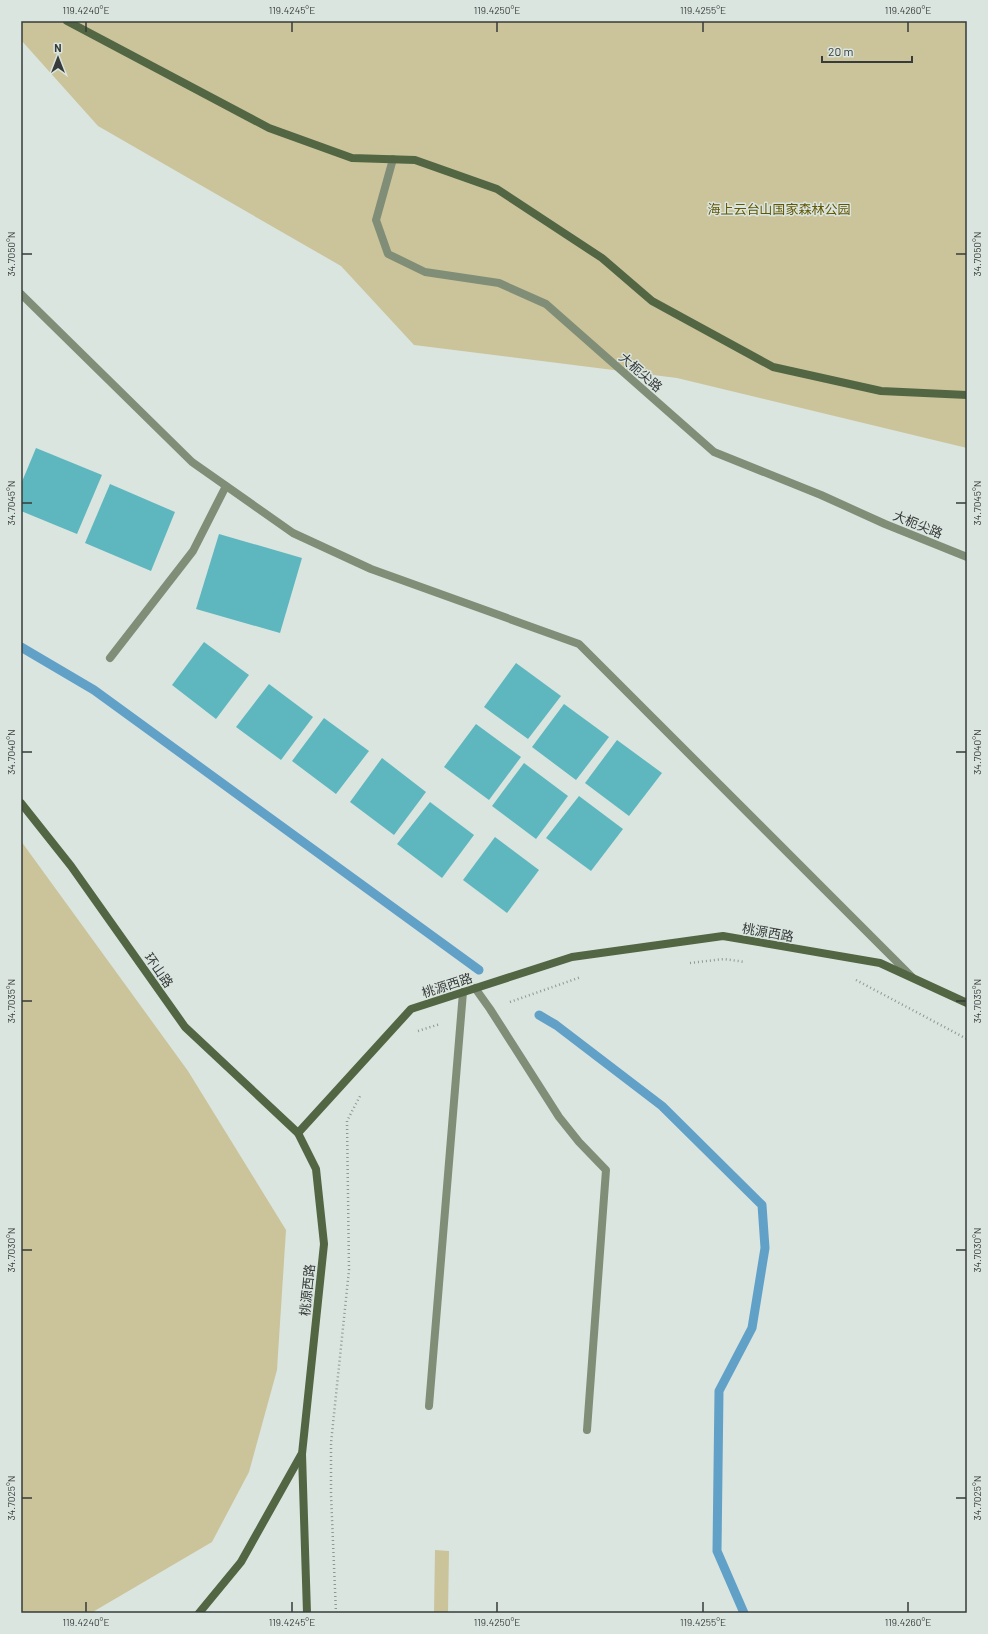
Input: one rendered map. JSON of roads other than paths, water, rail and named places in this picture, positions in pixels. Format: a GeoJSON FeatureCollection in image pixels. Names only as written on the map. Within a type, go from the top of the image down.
{"type":"FeatureCollection","features":[{"type":"Feature","properties":{"kind":"street"},"geometry":{"type":"LineString","coordinates":[[67,21],[269,128],[352,158],[415,160],[497,189],[602,258],[652,301],[773,367],[881,391],[967,395]]}},
{"type":"Feature","properties":{"kind":"street","name":"大枙尖路"},"geometry":{"type":"LineString","coordinates":[[393,159],[376,220],[388,254],[425,272],[499,283],[546,304],[714,452],[821,495],[885,524],[967,557]]}},
{"type":"Feature","properties":{"kind":"street"},"geometry":{"type":"LineString","coordinates":[[21,294],[192,462],[293,533],[371,569],[579,644],[912,978]]}},
{"type":"Feature","properties":{"kind":"street"},"geometry":{"type":"LineString","coordinates":[[110,658],[193,551],[226,486]]}},
{"type":"Feature","properties":{"kind":"street","name":"环山路"},"geometry":{"type":"LineString","coordinates":[[21,803],[71,866],[185,1027],[298,1133]]}},
{"type":"Feature","properties":{"kind":"street","name":"桃源西路"},"geometry":{"type":"LineString","coordinates":[[307,1613],[302,1454],[324,1244],[316,1169],[298,1133],[411,1009],[572,957],[723,936],[880,963],[967,1003]]}},
{"type":"Feature","properties":{"kind":"street"},"geometry":{"type":"LineString","coordinates":[[475,988],[559,1117],[578,1142],[606,1170],[587,1430]]}},
{"type":"Feature","properties":{"kind":"street"},"geometry":{"type":"LineString","coordinates":[[429,1406],[463,992]]}},
{"type":"Feature","properties":{"kind":"street","name":"桃源西路"},"geometry":{"type":"LineString","coordinates":[[199,1613],[241,1562],[302,1454]]}},
{"type":"Feature","properties":{"kind":"waterway"},"geometry":{"type":"LineString","coordinates":[[21,647],[94,690],[479,970]]}},
{"type":"Feature","properties":{"kind":"waterway"},"geometry":{"type":"LineString","coordinates":[[539,1015],[556,1025],[662,1106],[762,1205],[765,1248],[752,1328],[719,1391],[717,1551],[744,1613]]}},
{"type":"Feature","properties":{"kind":"park label","name":"海上云台山国家森林公园"},"geometry":{"type":"Point","coordinates":[779,209]}}]}
